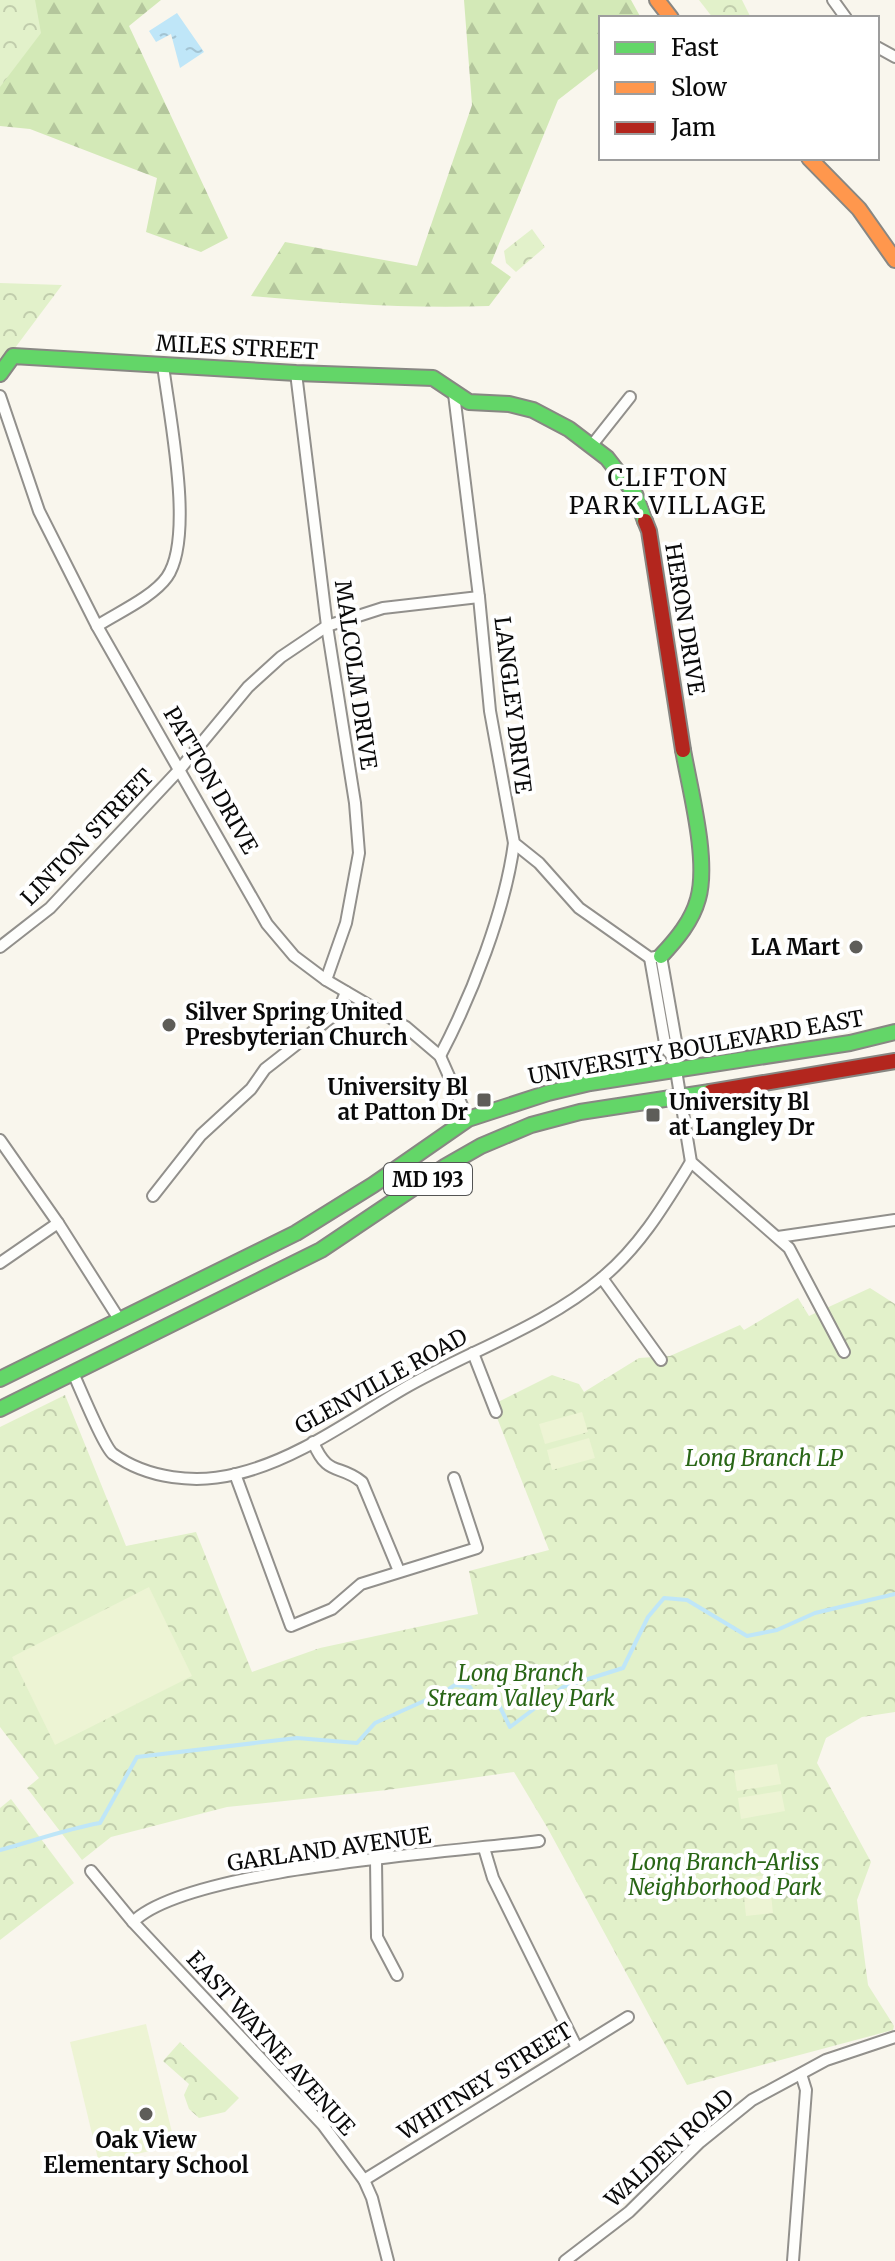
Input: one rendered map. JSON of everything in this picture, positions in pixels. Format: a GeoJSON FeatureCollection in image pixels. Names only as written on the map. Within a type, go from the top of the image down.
{"type":"FeatureCollection","features":[{"type":"Feature","properties":{"kind":"main road"},"geometry":{"type":"LineString","coordinates":[[657,0],[669,16]]}},
{"type":"Feature","properties":{"kind":"main road"},"geometry":{"type":"LineString","coordinates":[[811,160],[859,209],[895,260]]}},
{"type":"Feature","properties":{"kind":"main road","name":"MILES STREET"},"geometry":{"type":"LineString","coordinates":[[0,374],[13,356],[433,378],[454,394]]}},
{"type":"Feature","properties":{"kind":"main road","name":"HERON DRIVE"},"geometry":{"type":"LineString","coordinates":[[454,394],[469,402],[509,404],[533,410],[592,445],[607,458],[635,494],[649,531],[704,885],[677,939],[656,957]]}},
{"type":"Feature","properties":{"kind":"main road","name":"UNIVERSITY BOULEVARD EAST"},"geometry":{"type":"LineString","coordinates":[[0,1379],[296,1233],[373,1185],[468,1119],[548,1093],[675,1064],[850,1043],[895,1032]]}},
{"type":"Feature","properties":{"kind":"main road","name":"UNIVERSITY BOULEVARD EAST"},"geometry":{"type":"LineString","coordinates":[[0,1409],[321,1250],[446,1166],[481,1146],[531,1125],[580,1112],[895,1061]]}},
{"type":"Feature","properties":{"kind":"street"},"geometry":{"type":"LineString","coordinates":[[97,626],[158,587],[168,576],[177,557],[180,513],[163,365]]}},
{"type":"Feature","properties":{"kind":"street","name":"MALCOLM DRIVE"},"geometry":{"type":"LineString","coordinates":[[296,373],[327,626],[355,803],[359,853],[346,923],[326,980]]}},
{"type":"Feature","properties":{"kind":"street","name":"LANGLEY DRIVE"},"geometry":{"type":"LineString","coordinates":[[454,394],[490,711],[514,843]]}},
{"type":"Feature","properties":{"kind":"street","name":"PATTON DRIVE"},"geometry":{"type":"LineString","coordinates":[[0,396],[39,511],[97,626],[267,924],[294,956],[326,980],[406,1027],[440,1056],[468,1119]]}},
{"type":"Feature","properties":{"kind":"street"},"geometry":{"type":"LineString","coordinates":[[592,445],[630,397]]}},
{"type":"Feature","properties":{"kind":"street","name":"LINTON STREET"},"geometry":{"type":"LineString","coordinates":[[0,947],[50,908],[180,769],[248,687],[281,657],[327,626],[383,608],[479,597]]}},
{"type":"Feature","properties":{"kind":"street"},"geometry":{"type":"LineString","coordinates":[[514,843],[539,863],[579,908],[656,957],[677,1047],[675,1064],[691,1162],[789,1248],[844,1352]]}},
{"type":"Feature","properties":{"kind":"street"},"geometry":{"type":"LineString","coordinates":[[440,1056],[465,1008],[510,874],[514,843]]}},
{"type":"Feature","properties":{"kind":"street"},"geometry":{"type":"LineString","coordinates":[[153,1196],[201,1135],[251,1089],[265,1069],[338,1012],[346,992]]}},
{"type":"Feature","properties":{"kind":"street"},"geometry":{"type":"LineString","coordinates":[[0,1140],[119,1319]]}},
{"type":"Feature","properties":{"kind":"street","name":"GLENVILLE ROAD"},"geometry":{"type":"LineString","coordinates":[[73,1373],[111,1453],[153,1473],[177,1478],[211,1479],[235,1474],[313,1442],[401,1390],[542,1320],[602,1278],[625,1257],[654,1223],[691,1162]]}},
{"type":"Feature","properties":{"kind":"street"},"geometry":{"type":"LineString","coordinates":[[778,1237],[895,1220]]}},
{"type":"Feature","properties":{"kind":"street"},"geometry":{"type":"LineString","coordinates":[[0,1263],[58,1223]]}},
{"type":"Feature","properties":{"kind":"street"},"geometry":{"type":"LineString","coordinates":[[602,1278],[661,1360]]}},
{"type":"Feature","properties":{"kind":"street"},"geometry":{"type":"LineString","coordinates":[[473,1353],[496,1412]]}},
{"type":"Feature","properties":{"kind":"street"},"geometry":{"type":"LineString","coordinates":[[313,1442],[320,1459],[327,1466],[353,1475],[362,1482],[399,1571]]}},
{"type":"Feature","properties":{"kind":"street"},"geometry":{"type":"LineString","coordinates":[[235,1474],[291,1626],[332,1609],[361,1584],[477,1548],[454,1478]]}},
{"type":"Feature","properties":{"kind":"street","name":"GARLAND AVENUE"},"geometry":{"type":"LineString","coordinates":[[133,1922],[144,1911],[227,1883],[376,1860],[539,1841]]}},
{"type":"Feature","properties":{"kind":"street"},"geometry":{"type":"LineString","coordinates":[[484,1848],[493,1878],[577,2048]]}},
{"type":"Feature","properties":{"kind":"street"},"geometry":{"type":"LineString","coordinates":[[376,1860],[377,1937],[397,1975]]}},
{"type":"Feature","properties":{"kind":"street","name":"EAST WAYNE AVENUE"},"geometry":{"type":"LineString","coordinates":[[91,1871],[133,1922],[323,2125],[364,2180],[372,2198],[388,2261]]}},
{"type":"Feature","properties":{"kind":"street","name":"WHITNEY STREET"},"geometry":{"type":"LineString","coordinates":[[364,2180],[628,2017]]}},
{"type":"Feature","properties":{"kind":"street","name":"WALDEN ROAD"},"geometry":{"type":"LineString","coordinates":[[565,2261],[629,2212],[700,2142],[752,2100],[848,2051],[895,2037]]}},
{"type":"Feature","properties":{"kind":"street"},"geometry":{"type":"LineString","coordinates":[[793,2261],[806,2090],[801,2074]]}},
{"type":"Feature","properties":{"kind":"green space"},"geometry":{"type":"Polygon","coordinates":[[[0,0],[161,0],[129,26],[228,238],[201,252],[146,232],[157,178],[30,129],[0,126],[0,0]]]}},
{"type":"Feature","properties":{"kind":"green space"},"geometry":{"type":"Polygon","coordinates":[[[0,0],[35,0],[41,33],[0,87],[0,0]]]}},
{"type":"Feature","properties":{"kind":"green space"},"geometry":{"type":"Polygon","coordinates":[[[464,0],[631,0],[640,16],[599,16],[599,69],[558,100],[491,263],[511,277],[489,306],[399,306],[251,296],[285,242],[417,266],[472,105],[464,0]]]}},
{"type":"Feature","properties":{"kind":"green space"},"geometry":{"type":"Polygon","coordinates":[[[699,0],[742,0],[750,16],[711,16],[699,0]]]}},
{"type":"Feature","properties":{"kind":"green space"},"geometry":{"type":"Polygon","coordinates":[[[532,229],[545,247],[516,272],[506,263],[504,251],[532,229]]]}},
{"type":"Feature","properties":{"kind":"green space"},"geometry":{"type":"Polygon","coordinates":[[[0,283],[62,285],[0,368],[0,283]]]}},
{"type":"Feature","properties":{"kind":"green space"},"geometry":{"type":"Polygon","coordinates":[[[870,1288],[895,1304],[895,1712],[862,1717],[826,1738],[817,1763],[871,1862],[857,1900],[868,1985],[894,2026],[893,2030],[687,2085],[514,1772],[387,1790],[227,1807],[111,1837],[82,1860],[27,1788],[39,1778],[0,1727],[0,1427],[65,1395],[126,1546],[196,1532],[252,1672],[320,1648],[478,1614],[469,1571],[549,1550],[492,1405],[552,1375],[579,1384],[584,1392],[639,1358],[670,1356],[740,1325],[744,1330],[798,1298],[809,1316],[870,1288]]]}},
{"type":"Feature","properties":{"kind":"green space"},"geometry":{"type":"Polygon","coordinates":[[[582,1412],[588,1432],[545,1444],[539,1424],[582,1412]]]}},
{"type":"Feature","properties":{"kind":"green space"},"geometry":{"type":"Polygon","coordinates":[[[589,1438],[595,1458],[552,1470],[547,1450],[589,1438]]]}},
{"type":"Feature","properties":{"kind":"green space"},"geometry":{"type":"Polygon","coordinates":[[[149,1587],[192,1676],[55,1745],[12,1657],[149,1587]]]}},
{"type":"Feature","properties":{"kind":"green space"},"geometry":{"type":"Polygon","coordinates":[[[777,1764],[781,1784],[737,1791],[734,1771],[777,1764]]]}},
{"type":"Feature","properties":{"kind":"green space"},"geometry":{"type":"Polygon","coordinates":[[[781,1791],[785,1811],[741,1819],[738,1798],[781,1791]]]}},
{"type":"Feature","properties":{"kind":"green space"},"geometry":{"type":"Polygon","coordinates":[[[11,1799],[74,1883],[0,1940],[0,1808],[11,1799]]]}},
{"type":"Feature","properties":{"kind":"green space"},"geometry":{"type":"Polygon","coordinates":[[[769,1875],[773,1913],[746,1916],[742,1878],[769,1875]]]}},
{"type":"Feature","properties":{"kind":"green space"},"geometry":{"type":"Polygon","coordinates":[[[146,2024],[175,2145],[99,2163],[70,2042],[146,2024]]]}},
{"type":"Feature","properties":{"kind":"green space"},"geometry":{"type":"Polygon","coordinates":[[[180,2042],[239,2098],[225,2112],[199,2118],[189,2109],[184,2095],[189,2084],[163,2061],[180,2042]]]}},
{"type":"Feature","properties":{"kind":"water"},"geometry":{"type":"Polygon","coordinates":[[[177,13],[204,52],[180,68],[171,34],[156,42],[149,31],[177,13]]]}},
{"type":"Feature","properties":{"kind":"waterway"},"geometry":{"type":"LineString","coordinates":[[0,1850],[100,1823],[137,1757],[297,1738],[357,1743],[375,1723],[455,1685],[470,1687],[477,1700],[497,1701],[510,1727],[563,1687],[623,1668],[648,1617],[664,1598],[687,1600],[747,1636],[777,1630],[815,1613],[895,1594]]}},
{"type":"Feature","properties":{"kind":"traffic: fast"},"geometry":{"type":"LineString","coordinates":[[0,374],[13,356],[433,378],[469,402],[509,404],[533,410],[569,429],[607,458],[635,494],[645,521]]}},
{"type":"Feature","properties":{"kind":"traffic: fast"},"geometry":{"type":"LineString","coordinates":[[661,956],[692,915],[701,883],[700,845],[683,750]]}},
{"type":"Feature","properties":{"kind":"traffic: fast"},"geometry":{"type":"LineString","coordinates":[[0,1379],[296,1233],[373,1185],[468,1119],[590,1083],[850,1043],[895,1032]]}},
{"type":"Feature","properties":{"kind":"traffic: fast"},"geometry":{"type":"LineString","coordinates":[[0,1409],[321,1250],[481,1146],[531,1125],[580,1112],[710,1092]]}},
{"type":"Feature","properties":{"kind":"traffic: slow"},"geometry":{"type":"LineString","coordinates":[[657,0],[669,16]]}},
{"type":"Feature","properties":{"kind":"traffic: slow"},"geometry":{"type":"LineString","coordinates":[[811,160],[859,209],[895,260]]}},
{"type":"Feature","properties":{"kind":"traffic: jam"},"geometry":{"type":"LineString","coordinates":[[645,521],[683,750]]}},
{"type":"Feature","properties":{"kind":"traffic: jam"},"geometry":{"type":"LineString","coordinates":[[710,1092],[895,1061]]}},
{"type":"Feature","properties":{"kind":"place","name":"LA Mart"},"geometry":{"type":"Point","coordinates":[856,947]}},
{"type":"Feature","properties":{"kind":"place","name":"Silver Spring United Presbyterian Church"},"geometry":{"type":"Point","coordinates":[169,1025]}},
{"type":"Feature","properties":{"kind":"place","name":"University Bl at Patton Dr"},"geometry":{"type":"Point","coordinates":[484,1100]}},
{"type":"Feature","properties":{"kind":"place","name":"University Bl at Langley Dr"},"geometry":{"type":"Point","coordinates":[653,1115]}},
{"type":"Feature","properties":{"kind":"place","name":"Oak View Elementary School"},"geometry":{"type":"Point","coordinates":[146,2114]}},
{"type":"Feature","properties":{"kind":"district","name":"CLIFTON PARK VILLAGE"},"geometry":{"type":"Point","coordinates":[668,491]}},
{"type":"Feature","properties":{"kind":"park label","name":"Long Branch LP"},"geometry":{"type":"Point","coordinates":[764,1458]}},
{"type":"Feature","properties":{"kind":"park label","name":"Long Branch Stream Valley Park"},"geometry":{"type":"Point","coordinates":[521,1686]}},
{"type":"Feature","properties":{"kind":"park label","name":"Long Branch-Arliss Neighborhood Park"},"geometry":{"type":"Point","coordinates":[725,1874]}}]}
